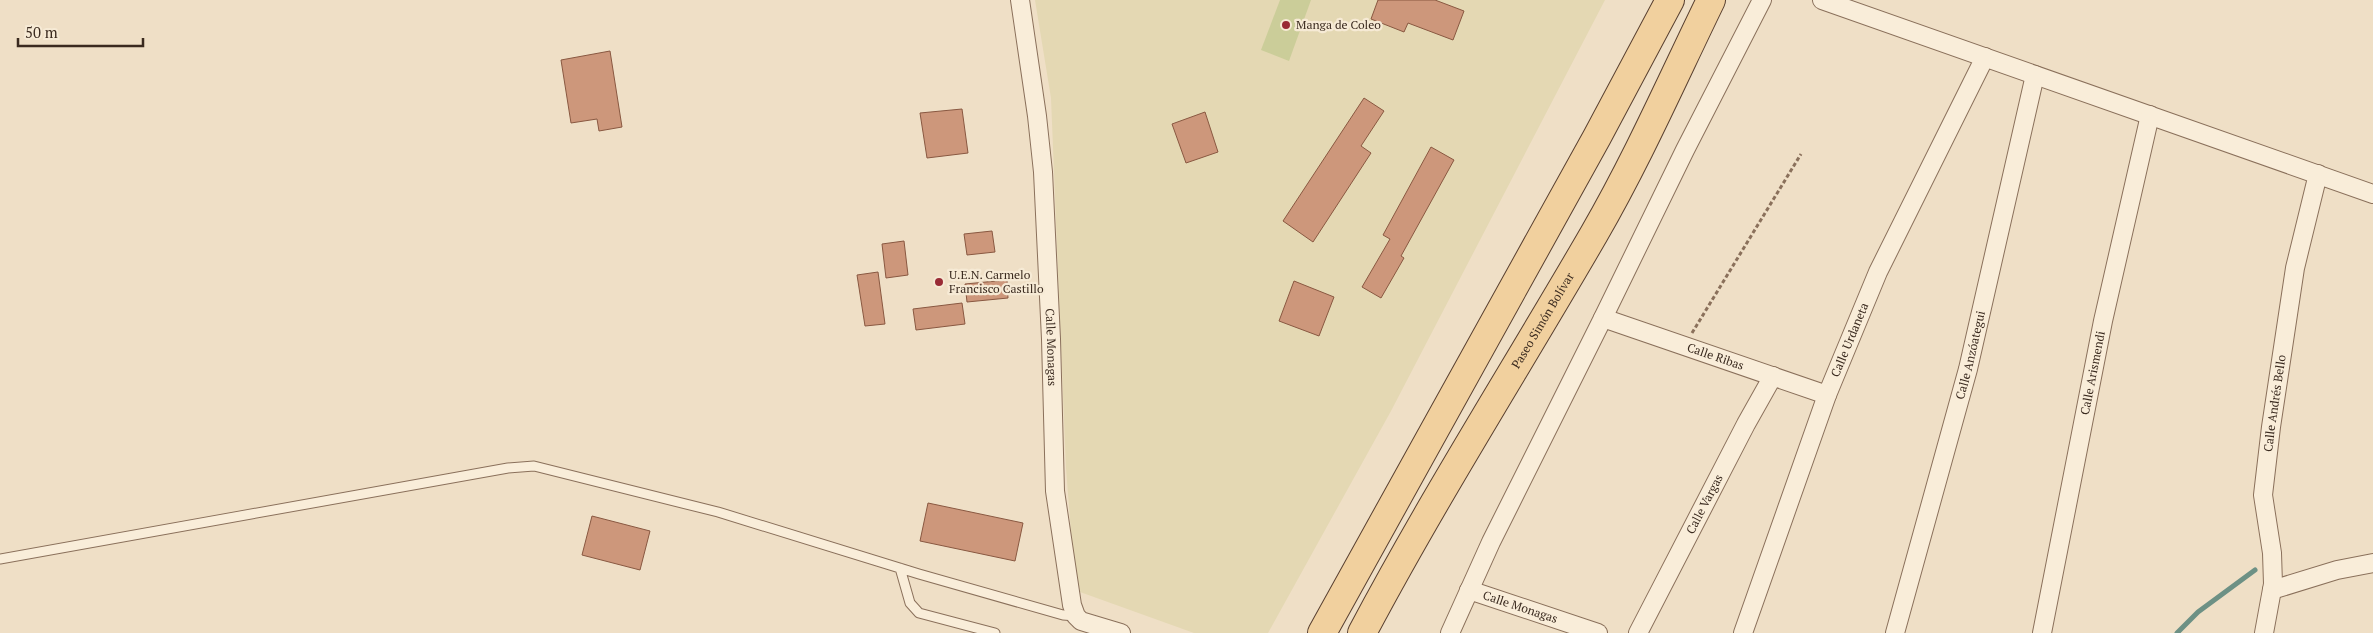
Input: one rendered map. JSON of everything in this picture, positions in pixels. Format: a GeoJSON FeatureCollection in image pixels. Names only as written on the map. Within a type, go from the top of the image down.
{"type":"FeatureCollection","features":[{"type":"Feature","properties":{"kind":"main road"},"geometry":{"type":"LineString","coordinates":[[1322,633],[1597,138],[1670,0]]}},
{"type":"Feature","properties":{"kind":"main road","name":"Paseo Simón Bolívar"},"geometry":{"type":"LineString","coordinates":[[1362,633],[1456,467],[1595,233],[1628,171],[1711,0]]}},
{"type":"Feature","properties":{"kind":"street","name":"Calle Monagas"},"geometry":{"type":"LineString","coordinates":[[1020,0],[1043,172],[1051,339],[1055,491],[1072,605],[1076,616]]}},
{"type":"Feature","properties":{"kind":"street"},"geometry":{"type":"LineString","coordinates":[[1450,633],[1495,534],[1685,150],[1762,0]]}},
{"type":"Feature","properties":{"kind":"street"},"geometry":{"type":"LineString","coordinates":[[1822,0],[2373,194]]}},
{"type":"Feature","properties":{"kind":"street","name":"Calle Urdaneta"},"geometry":{"type":"LineString","coordinates":[[1743,633],[1827,395],[1878,272],[1985,57]]}},
{"type":"Feature","properties":{"kind":"street","name":"Calle Anzóategui"},"geometry":{"type":"LineString","coordinates":[[1895,633],[1968,369],[2035,75]]}},
{"type":"Feature","properties":{"kind":"street","name":"Calle Arismendi"},"geometry":{"type":"LineString","coordinates":[[2042,633],[2103,321],[2150,115]]}},
{"type":"Feature","properties":{"kind":"street","name":"Calle Andrés Bello"},"geometry":{"type":"LineString","coordinates":[[2264,633],[2274,571],[2264,509],[2264,485],[2287,310],[2295,268],[2318,174]]}},
{"type":"Feature","properties":{"kind":"street","name":"Calle Ribas"},"geometry":{"type":"LineString","coordinates":[[1603,318],[1827,395]]}},
{"type":"Feature","properties":{"kind":"street","name":"Calle Vargas"},"geometry":{"type":"LineString","coordinates":[[1638,633],[1746,424],[1773,376]]}},
{"type":"Feature","properties":{"kind":"street"},"geometry":{"type":"LineString","coordinates":[[2272,590],[2337,570],[2373,563]]}},
{"type":"Feature","properties":{"kind":"street","name":"Calle Monagas"},"geometry":{"type":"LineString","coordinates":[[1469,590],[1598,633]]}},
{"type":"Feature","properties":{"kind":"street"},"geometry":{"type":"LineString","coordinates":[[1076,616],[1086,622],[1121,633]]}},
{"type":"Feature","properties":{"kind":"lane"},"geometry":{"type":"LineString","coordinates":[[0,558],[508,468],[534,466],[718,512],[900,568],[1064,615],[1076,616]]}},
{"type":"Feature","properties":{"kind":"lane"},"geometry":{"type":"LineString","coordinates":[[900,568],[910,603],[919,613],[995,633]]}},
{"type":"Feature","properties":{"kind":"path"},"geometry":{"type":"LineString","coordinates":[[1684,346],[1801,154]]}},
{"type":"Feature","properties":{"kind":"shaded area"},"geometry":{"type":"Polygon","coordinates":[[[1035,0],[1605,0],[1391,411],[1268,633],[1194,633],[1080,592],[1072,545],[1066,468],[1051,98],[1035,0]]]}},
{"type":"Feature","properties":{"kind":"green space","name":"Manga de Coleo"},"geometry":{"type":"Polygon","coordinates":[[[1280,0],[1311,0],[1289,61],[1261,50],[1280,0]]]}},
{"type":"Feature","properties":{"kind":"building"},"geometry":{"type":"Polygon","coordinates":[[[1378,0],[1435,0],[1464,11],[1453,40],[1408,23],[1404,32],[1371,19],[1378,0]]]}},
{"type":"Feature","properties":{"kind":"building"},"geometry":{"type":"Polygon","coordinates":[[[610,51],[622,127],[599,131],[597,119],[571,123],[561,60],[610,51]]]}},
{"type":"Feature","properties":{"kind":"building"},"geometry":{"type":"Polygon","coordinates":[[[1364,98],[1384,111],[1361,146],[1371,153],[1313,242],[1283,221],[1364,98]]]}},
{"type":"Feature","properties":{"kind":"building"},"geometry":{"type":"Polygon","coordinates":[[[962,109],[968,153],[927,158],[920,113],[962,109]]]}},
{"type":"Feature","properties":{"kind":"building"},"geometry":{"type":"Polygon","coordinates":[[[1205,112],[1218,152],[1186,163],[1172,124],[1205,112]]]}},
{"type":"Feature","properties":{"kind":"building"},"geometry":{"type":"Polygon","coordinates":[[[1431,147],[1454,160],[1401,256],[1404,258],[1381,298],[1362,287],[1390,239],[1383,235],[1431,147]]]}},
{"type":"Feature","properties":{"kind":"building"},"geometry":{"type":"Polygon","coordinates":[[[992,231],[995,252],[967,255],[964,234],[992,231]]]}},
{"type":"Feature","properties":{"kind":"building"},"geometry":{"type":"Polygon","coordinates":[[[904,241],[908,275],[886,278],[882,244],[904,241]]]}},
{"type":"Feature","properties":{"kind":"building"},"geometry":{"type":"Polygon","coordinates":[[[878,272],[885,324],[865,326],[857,275],[878,272]]]}},
{"type":"Feature","properties":{"kind":"building"},"geometry":{"type":"Polygon","coordinates":[[[1007,280],[1008,298],[967,302],[965,284],[1007,280]]]}},
{"type":"Feature","properties":{"kind":"building"},"geometry":{"type":"Polygon","coordinates":[[[1294,281],[1334,297],[1319,336],[1279,321],[1294,281]]]}},
{"type":"Feature","properties":{"kind":"building"},"geometry":{"type":"Polygon","coordinates":[[[962,303],[965,324],[916,330],[913,309],[962,303]]]}},
{"type":"Feature","properties":{"kind":"building"},"geometry":{"type":"Polygon","coordinates":[[[928,503],[1023,523],[1015,561],[920,541],[928,503]]]}},
{"type":"Feature","properties":{"kind":"building"},"geometry":{"type":"Polygon","coordinates":[[[592,516],[650,531],[640,570],[582,555],[592,516]]]}},
{"type":"Feature","properties":{"kind":"waterway"},"geometry":{"type":"LineString","coordinates":[[2177,633],[2198,612],[2255,570]]}},
{"type":"Feature","properties":{"kind":"place","name":"Manga de Coleo"},"geometry":{"type":"Point","coordinates":[1286,25]}},
{"type":"Feature","properties":{"kind":"place","name":"U.E.N. Carmelo Francisco Castillo"},"geometry":{"type":"Point","coordinates":[939,282]}}]}
